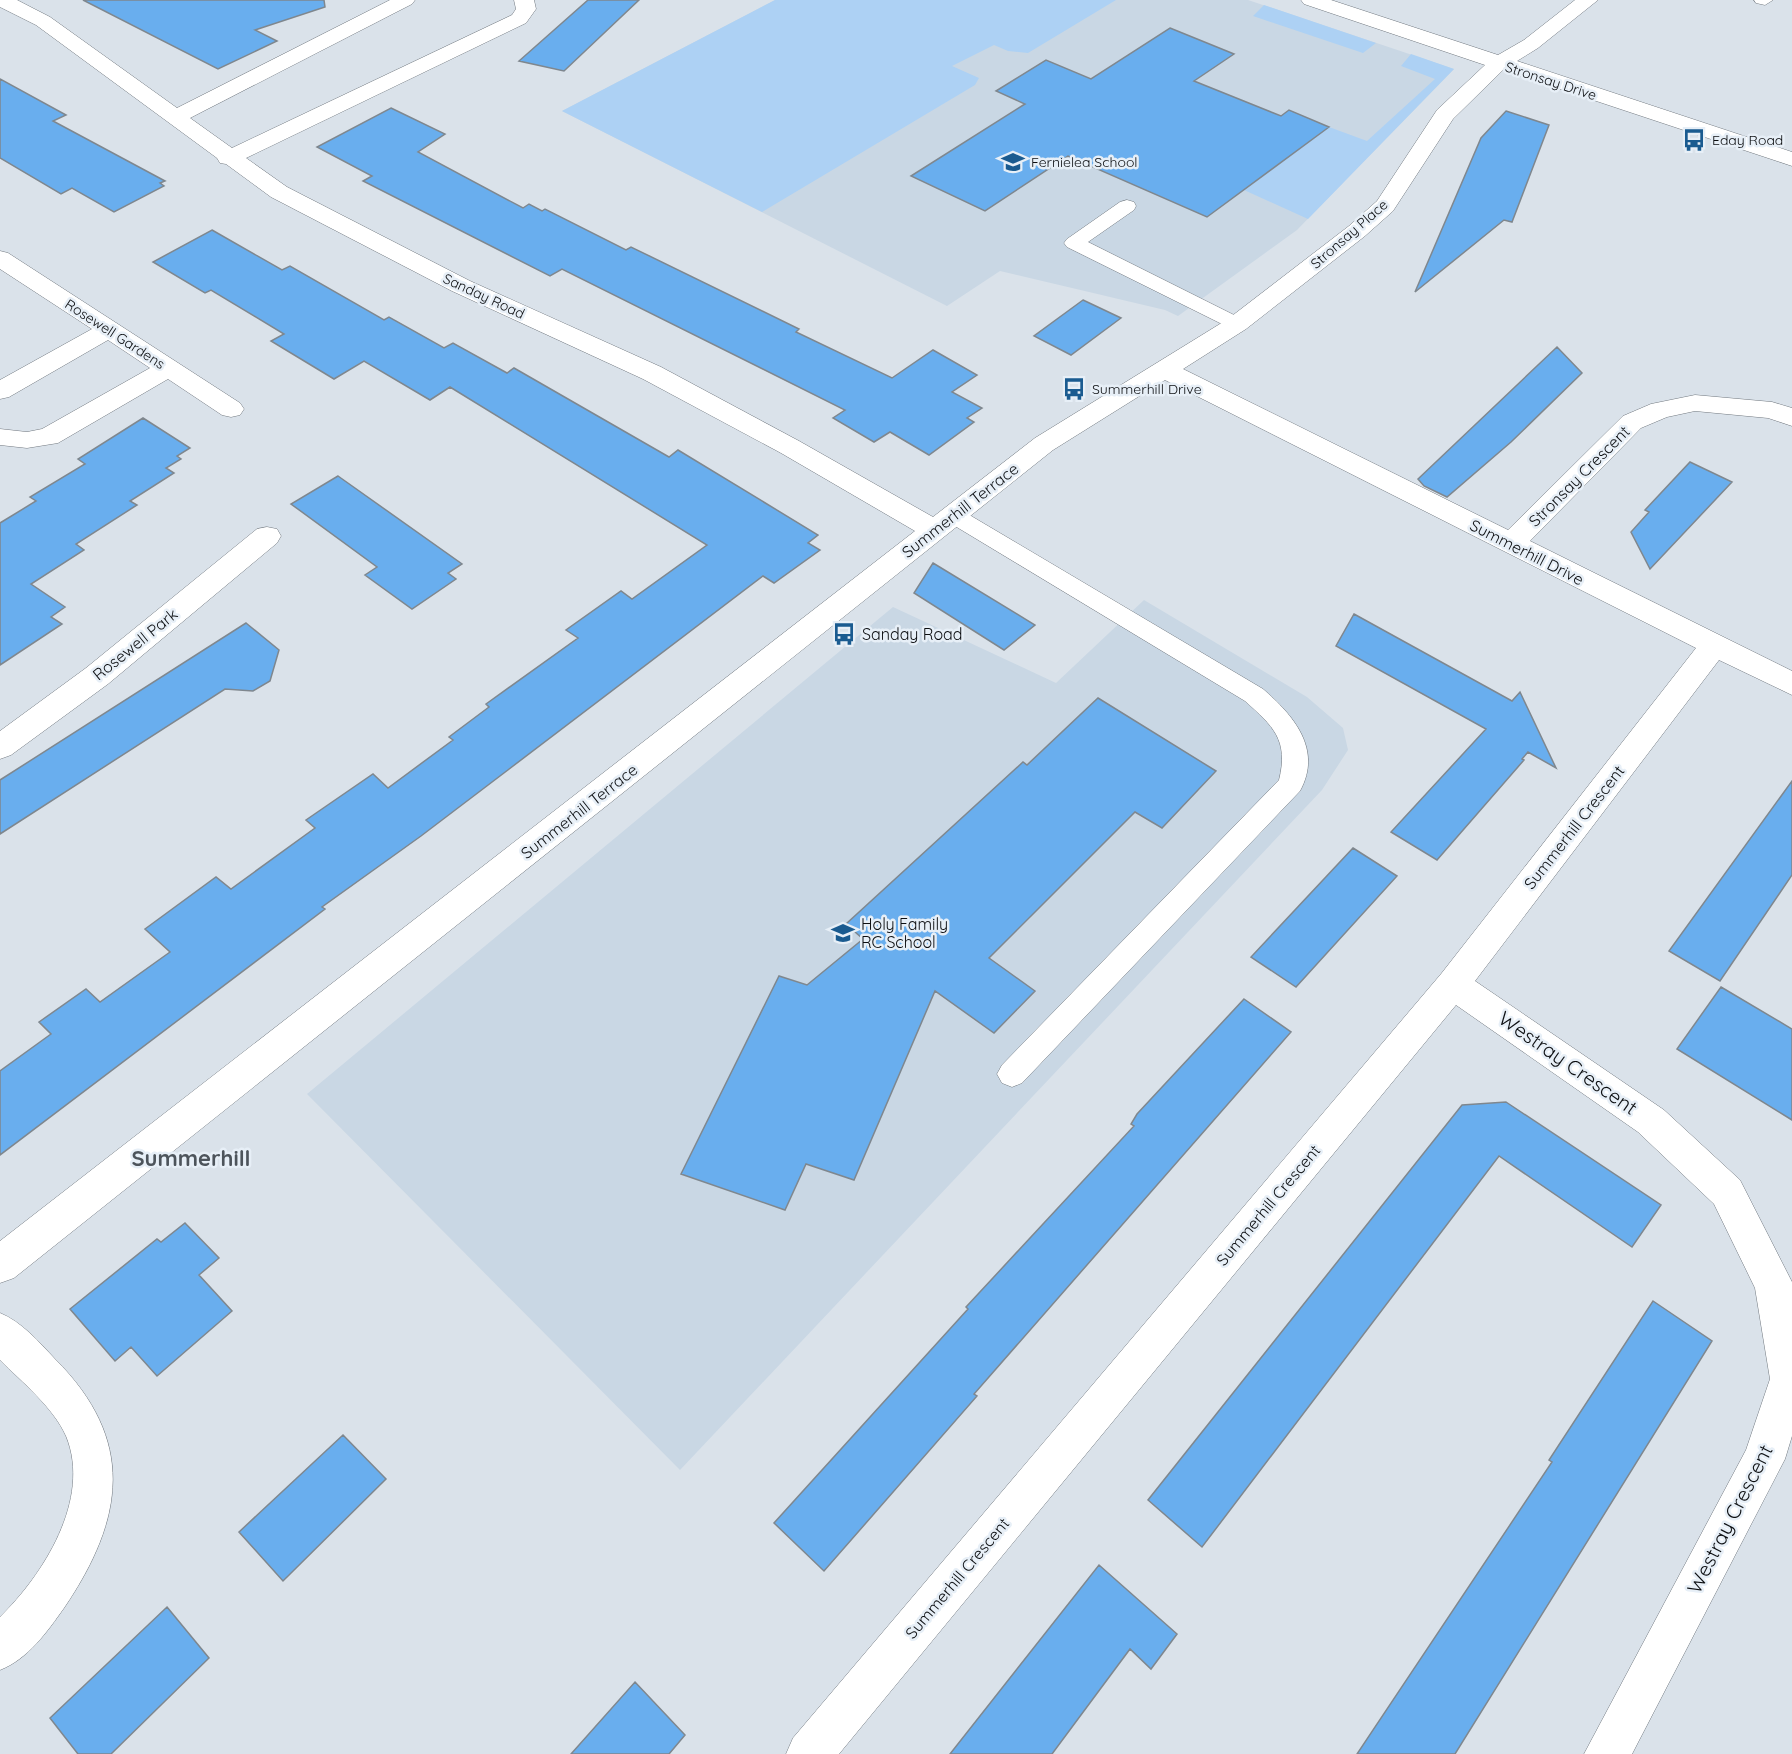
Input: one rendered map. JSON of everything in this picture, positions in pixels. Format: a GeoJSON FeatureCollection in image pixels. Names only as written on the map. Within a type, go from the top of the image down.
{"type":"FeatureCollection","features":[{"type":"Feature","properties":{"kind":"street","name":"Sanday Road"},"geometry":{"type":"LineString","coordinates":[[2,0],[43,21],[228,158],[279,192],[402,257],[652,373],[790,447],[944,523]]}},
{"type":"Feature","properties":{"kind":"street"},"geometry":{"type":"LineString","coordinates":[[175,117],[405,0]]}},
{"type":"Feature","properties":{"kind":"street"},"geometry":{"type":"LineString","coordinates":[[228,158],[519,20],[526,9],[524,0]]}},
{"type":"Feature","properties":{"kind":"street","name":"Stronsay Drive"},"geometry":{"type":"LineString","coordinates":[[1311,0],[1498,64],[1792,159]]}},
{"type":"Feature","properties":{"kind":"street"},"geometry":{"type":"LineString","coordinates":[[1498,64],[1531,45],[1588,0]]}},
{"type":"Feature","properties":{"kind":"street","name":"Stronsay Place"},"geometry":{"type":"LineString","coordinates":[[1166,370],[1237,324],[1292,284],[1385,206],[1445,115],[1498,64]]}},
{"type":"Feature","properties":{"kind":"street","name":"Rosewell Gardens"},"geometry":{"type":"LineString","coordinates":[[0,258],[231,409]]}},
{"type":"Feature","properties":{"kind":"street"},"geometry":{"type":"LineString","coordinates":[[0,391],[108,330]]}},
{"type":"Feature","properties":{"kind":"street"},"geometry":{"type":"LineString","coordinates":[[0,437],[27,440],[49,437],[168,368]]}},
{"type":"Feature","properties":{"kind":"street","name":"Summerhill Terrace"},"geometry":{"type":"LineString","coordinates":[[0,1265],[1044,444],[1166,370]]}},
{"type":"Feature","properties":{"kind":"street","name":"Summerhill Drive"},"geometry":{"type":"LineString","coordinates":[[1166,370],[1792,684]]}},
{"type":"Feature","properties":{"kind":"street","name":"Stronsay Crescent"},"geometry":{"type":"LineString","coordinates":[[1511,543],[1632,422],[1660,410],[1695,404],[1772,410],[1792,418]]}},
{"type":"Feature","properties":{"kind":"street","name":"Rosewell Park"},"geometry":{"type":"LineString","coordinates":[[0,747],[97,676],[267,537]]}},
{"type":"Feature","properties":{"kind":"street","name":"Summerhill Crescent"},"geometry":{"type":"LineString","coordinates":[[809,1754],[1453,984],[1714,645]]}},
{"type":"Feature","properties":{"kind":"street","name":"Westray Crescent"},"geometry":{"type":"LineString","coordinates":[[1453,984],[1651,1121],[1727,1192],[1774,1286],[1790,1379],[1764,1459],[1607,1754]]}},
{"type":"Feature","properties":{"kind":"street"},"geometry":{"type":"LineString","coordinates":[[0,1332],[73,1409],[85,1431],[92,1457],[92,1488],[86,1519],[62,1572],[24,1626],[0,1648]]}},
{"type":"Feature","properties":{"kind":"lane"},"geometry":{"type":"LineString","coordinates":[[1127,206],[1074,243],[1237,324]]}},
{"type":"Feature","properties":{"kind":"lane"},"geometry":{"type":"LineString","coordinates":[[944,523],[1254,695],[1281,719],[1294,738],[1297,764],[1291,784],[1012,1074]]}},
{"type":"Feature","properties":{"kind":"shaded area","name":"Fernielea School"},"geometry":{"type":"Polygon","coordinates":[[[775,0],[1248,0],[1454,69],[1297,230],[1178,316],[1165,310],[1000,271],[947,306],[562,111],[775,0]]]}},
{"type":"Feature","properties":{"kind":"shaded area"},"geometry":{"type":"Polygon","coordinates":[[[775,0],[1116,0],[1028,53],[1008,51],[994,45],[952,66],[979,78],[975,85],[762,212],[562,111],[775,0]]]}},
{"type":"Feature","properties":{"kind":"shaded area"},"geometry":{"type":"Polygon","coordinates":[[[1264,5],[1376,43],[1363,53],[1253,16],[1264,5]]]}},
{"type":"Feature","properties":{"kind":"shaded area"},"geometry":{"type":"Polygon","coordinates":[[[1411,54],[1454,69],[1308,219],[1244,190],[1329,127],[1367,141],[1435,79],[1401,66],[1411,54]]]}},
{"type":"Feature","properties":{"kind":"shaded area","name":"Holy Family RC School"},"geometry":{"type":"Polygon","coordinates":[[[1144,600],[1307,697],[1343,728],[1348,750],[1322,790],[680,1470],[307,1094],[893,607],[1056,683],[1144,600]]]}},
{"type":"Feature","properties":{"kind":"building"},"geometry":{"type":"Polygon","coordinates":[[[83,0],[324,0],[325,7],[255,30],[277,41],[218,69],[83,0]]]}},
{"type":"Feature","properties":{"kind":"building"},"geometry":{"type":"Polygon","coordinates":[[[588,0],[639,0],[564,71],[519,61],[588,0]]]}},
{"type":"Feature","properties":{"kind":"building"},"geometry":{"type":"Polygon","coordinates":[[[1170,28],[1234,54],[1194,81],[1281,116],[1289,110],[1329,127],[1207,217],[1068,156],[985,211],[911,176],[1025,104],[996,91],[1046,60],[1091,79],[1170,28]]]}},
{"type":"Feature","properties":{"kind":"building"},"geometry":{"type":"Polygon","coordinates":[[[0,79],[66,115],[53,121],[165,181],[160,183],[164,186],[114,212],[72,188],[61,194],[0,158],[0,79]]]}},
{"type":"Feature","properties":{"kind":"building"},"geometry":{"type":"Polygon","coordinates":[[[391,108],[445,134],[418,152],[523,208],[529,204],[542,211],[545,209],[626,250],[631,247],[799,329],[796,332],[892,378],[933,350],[977,375],[952,392],[982,408],[967,418],[974,422],[929,455],[890,432],[874,442],[833,418],[845,410],[562,269],[550,276],[363,181],[372,176],[317,147],[391,108]]]}},
{"type":"Feature","properties":{"kind":"building"},"geometry":{"type":"Polygon","coordinates":[[[1506,111],[1549,125],[1512,222],[1504,220],[1415,292],[1481,138],[1506,111]]]}},
{"type":"Feature","properties":{"kind":"building"},"geometry":{"type":"Polygon","coordinates":[[[212,230],[282,270],[290,266],[384,320],[389,317],[444,348],[453,343],[507,373],[514,368],[669,457],[678,450],[818,535],[808,543],[820,550],[774,583],[763,576],[421,836],[322,907],[325,909],[0,1155],[0,1071],[51,1034],[39,1022],[86,989],[100,1002],[170,952],[145,929],[216,877],[231,889],[315,828],[306,820],[373,774],[388,788],[453,740],[449,737],[489,707],[486,704],[578,638],[566,630],[621,591],[632,599],[707,545],[450,387],[430,400],[364,361],[334,379],[271,341],[284,334],[211,290],[205,293],[153,262],[212,230]]]}},
{"type":"Feature","properties":{"kind":"building"},"geometry":{"type":"Polygon","coordinates":[[[1083,300],[1121,318],[1071,355],[1034,336],[1083,300]]]}},
{"type":"Feature","properties":{"kind":"building"},"geometry":{"type":"Polygon","coordinates":[[[1557,347],[1582,373],[1511,442],[1447,497],[1424,486],[1418,479],[1557,347]]]}},
{"type":"Feature","properties":{"kind":"building"},"geometry":{"type":"Polygon","coordinates":[[[143,418],[190,448],[177,456],[181,459],[166,468],[174,473],[130,501],[137,505],[76,544],[84,550],[31,584],[65,607],[51,617],[62,624],[0,665],[0,523],[36,501],[30,497],[85,464],[78,459],[143,418]]]}},
{"type":"Feature","properties":{"kind":"building"},"geometry":{"type":"Polygon","coordinates":[[[1690,462],[1732,482],[1650,569],[1631,532],[1649,512],[1645,510],[1690,462]]]}},
{"type":"Feature","properties":{"kind":"building"},"geometry":{"type":"Polygon","coordinates":[[[338,476],[462,564],[448,573],[456,579],[412,609],[365,575],[377,567],[291,504],[338,476]]]}},
{"type":"Feature","properties":{"kind":"building"},"geometry":{"type":"Polygon","coordinates":[[[933,563],[1035,625],[1004,650],[914,593],[933,563]]]}},
{"type":"Feature","properties":{"kind":"building"},"geometry":{"type":"Polygon","coordinates":[[[1354,614],[1512,701],[1520,692],[1556,768],[1528,752],[1522,759],[1524,760],[1437,860],[1391,832],[1486,729],[1336,646],[1354,614]]]}},
{"type":"Feature","properties":{"kind":"building"},"geometry":{"type":"Polygon","coordinates":[[[246,623],[279,650],[270,681],[253,691],[225,689],[0,834],[0,780],[246,623]]]}},
{"type":"Feature","properties":{"kind":"building"},"geometry":{"type":"Polygon","coordinates":[[[1098,698],[1216,771],[1162,828],[1135,812],[989,958],[1035,991],[994,1033],[935,991],[854,1180],[806,1164],[785,1210],[681,1174],[779,976],[807,985],[863,939],[846,924],[1023,762],[1027,765],[1098,698]]]}},
{"type":"Feature","properties":{"kind":"building"},"geometry":{"type":"Polygon","coordinates":[[[1792,781],[1792,875],[1720,981],[1669,951],[1792,781]]]}},
{"type":"Feature","properties":{"kind":"building"},"geometry":{"type":"Polygon","coordinates":[[[1353,848],[1397,876],[1296,987],[1251,957],[1353,848]]]}},
{"type":"Feature","properties":{"kind":"building"},"geometry":{"type":"Polygon","coordinates":[[[1721,987],[1792,1029],[1792,1120],[1677,1049],[1721,987]]]}},
{"type":"Feature","properties":{"kind":"building"},"geometry":{"type":"Polygon","coordinates":[[[1244,999],[1291,1032],[974,1394],[977,1396],[824,1571],[774,1523],[968,1309],[966,1307],[1134,1126],[1131,1124],[1137,1114],[1244,999]]]}},
{"type":"Feature","properties":{"kind":"building"},"geometry":{"type":"Polygon","coordinates":[[[1506,1102],[1661,1205],[1632,1247],[1499,1156],[1202,1547],[1148,1500],[1462,1105],[1506,1102]]]}},
{"type":"Feature","properties":{"kind":"building"},"geometry":{"type":"Polygon","coordinates":[[[185,1223],[219,1258],[199,1275],[232,1311],[157,1376],[131,1347],[115,1361],[70,1309],[157,1239],[161,1242],[185,1223]]]}},
{"type":"Feature","properties":{"kind":"building"},"geometry":{"type":"Polygon","coordinates":[[[1653,1301],[1712,1341],[1455,1754],[1357,1754],[1552,1462],[1549,1460],[1653,1301]]]}},
{"type":"Feature","properties":{"kind":"building"},"geometry":{"type":"Polygon","coordinates":[[[343,1435],[386,1479],[283,1581],[239,1532],[343,1435]]]}},
{"type":"Feature","properties":{"kind":"building"},"geometry":{"type":"Polygon","coordinates":[[[1099,1565],[1177,1634],[1151,1669],[1130,1649],[1052,1754],[950,1754],[1099,1565]]]}},
{"type":"Feature","properties":{"kind":"building"},"geometry":{"type":"Polygon","coordinates":[[[167,1607],[209,1658],[111,1754],[78,1754],[50,1718],[167,1607]]]}},
{"type":"Feature","properties":{"kind":"building"},"geometry":{"type":"Polygon","coordinates":[[[635,1682],[685,1735],[669,1754],[571,1754],[635,1682]]]}},
{"type":"Feature","properties":{"kind":"place","name":"Eday Road"},"geometry":{"type":"Point","coordinates":[1694,140]}},
{"type":"Feature","properties":{"kind":"place","name":"Fernielea School"},"geometry":{"type":"Point","coordinates":[1013,162]}},
{"type":"Feature","properties":{"kind":"place","name":"Summerhill Drive"},"geometry":{"type":"Point","coordinates":[1074,389]}},
{"type":"Feature","properties":{"kind":"place","name":"Sanday Road"},"geometry":{"type":"Point","coordinates":[844,634]}},
{"type":"Feature","properties":{"kind":"place","name":"Holy Family RC School"},"geometry":{"type":"Point","coordinates":[843,933]}},
{"type":"Feature","properties":{"kind":"district","name":"Summerhill"},"geometry":{"type":"Point","coordinates":[191,1158]}}]}
